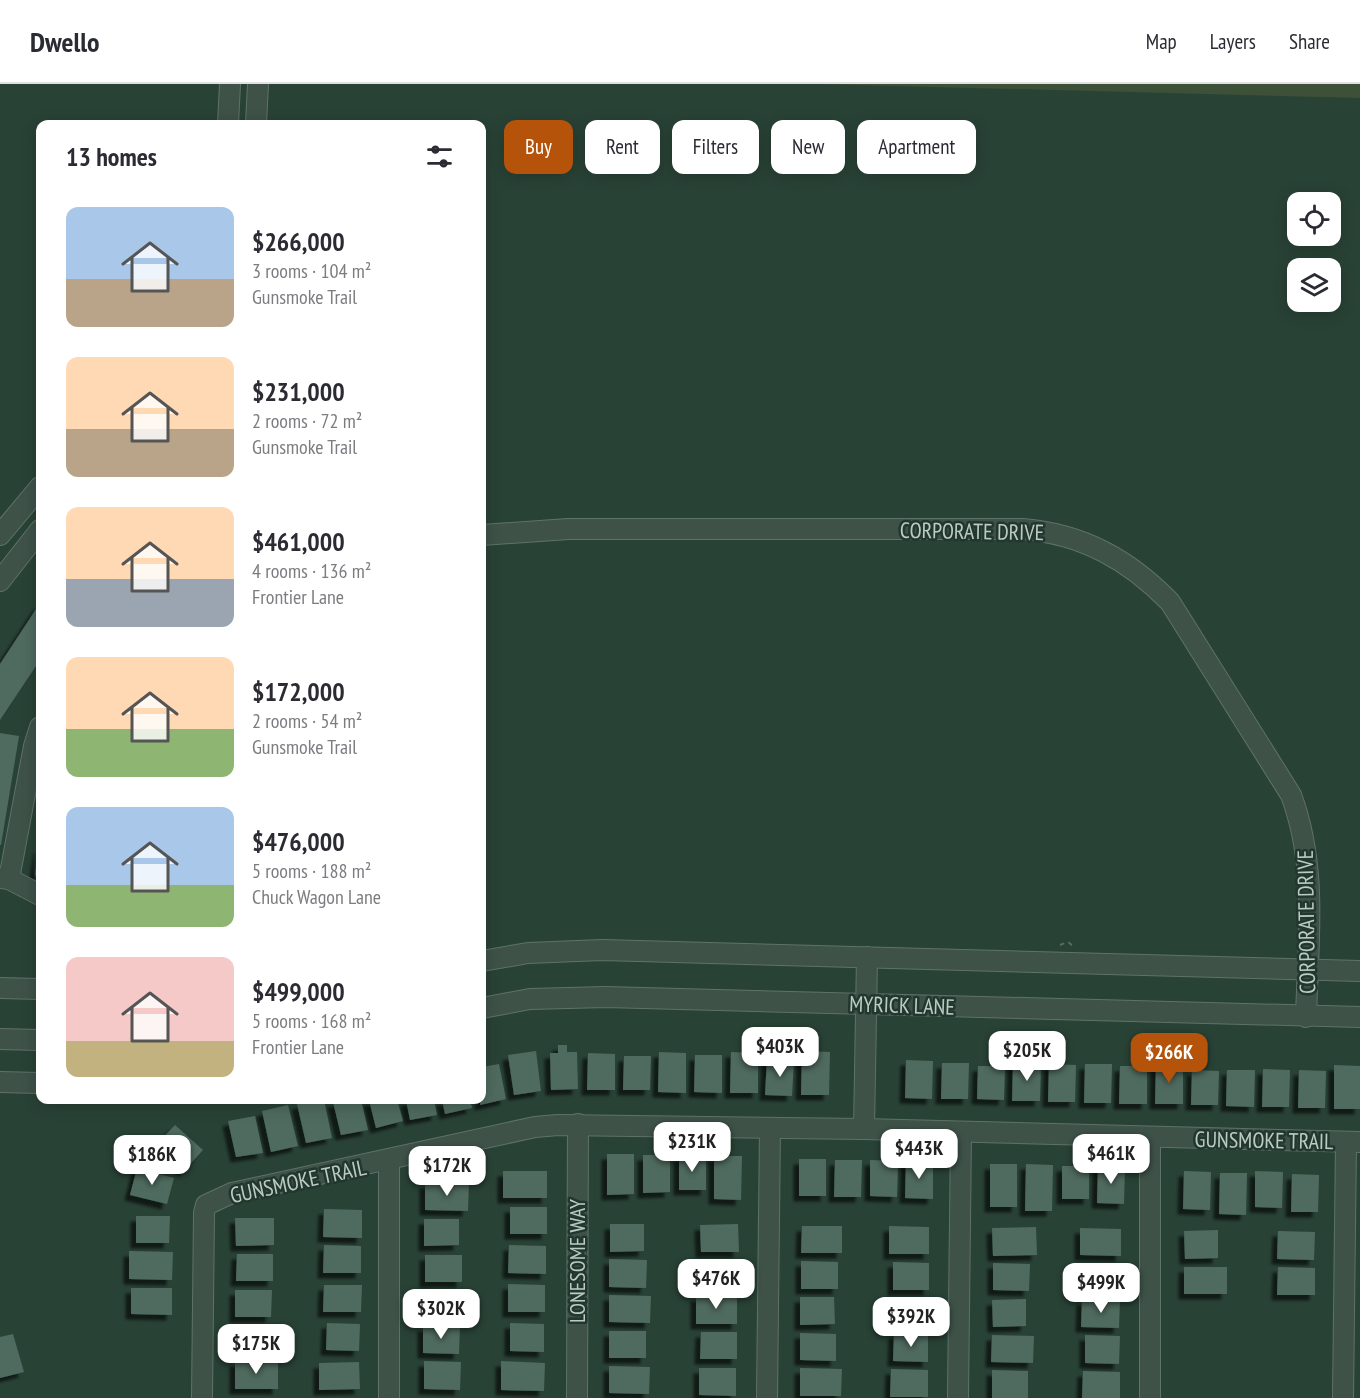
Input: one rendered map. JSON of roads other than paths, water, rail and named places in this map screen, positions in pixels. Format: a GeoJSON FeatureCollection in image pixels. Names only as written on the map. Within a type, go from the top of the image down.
{"type":"FeatureCollection","features":[{"type":"Feature","properties":{"kind":"street"},"geometry":{"type":"LineString","coordinates":[[228,120],[230,84]]}},
{"type":"Feature","properties":{"kind":"street"},"geometry":{"type":"LineString","coordinates":[[256,120],[258,84]]}},
{"type":"Feature","properties":{"kind":"street"},"geometry":{"type":"LineString","coordinates":[[0,536],[36,492]]}},
{"type":"Feature","properties":{"kind":"street","name":"CORPORATE DRIVE"},"geometry":{"type":"LineString","coordinates":[[486,535],[568,529],[1023,529],[1055,533],[1101,549],[1132,567],[1170,602],[1291,795],[1302,827],[1309,868],[1306,1017]]}},
{"type":"Feature","properties":{"kind":"street"},"geometry":{"type":"LineString","coordinates":[[0,581],[36,535]]}},
{"type":"Feature","properties":{"kind":"street"},"geometry":{"type":"LineString","coordinates":[[36,740],[4,879],[36,893]]}},
{"type":"Feature","properties":{"kind":"street","name":"MYRICK LANE"},"geometry":{"type":"LineString","coordinates":[[486,960],[528,954],[602,950],[1360,971]]}},
{"type":"Feature","properties":{"kind":"street"},"geometry":{"type":"LineString","coordinates":[[864,1129],[867,957]]}},
{"type":"Feature","properties":{"kind":"street"},"geometry":{"type":"LineString","coordinates":[[0,988],[36,989]]}},
{"type":"Feature","properties":{"kind":"street","name":"MYRICK LANE"},"geometry":{"type":"LineString","coordinates":[[486,1007],[551,997],[1360,1017]]}},
{"type":"Feature","properties":{"kind":"street"},"geometry":{"type":"LineString","coordinates":[[0,1039],[36,1040]]}},
{"type":"Feature","properties":{"kind":"street"},"geometry":{"type":"LineString","coordinates":[[0,1082],[36,1083]]}},
{"type":"Feature","properties":{"kind":"street","name":"GUNSMOKE TRAIL"},"geometry":{"type":"LineString","coordinates":[[202,1398],[203,1232],[206,1205],[232,1194],[535,1127],[578,1124],[1353,1142]]}},
{"type":"Feature","properties":{"kind":"street","name":"LONESOME WAY"},"geometry":{"type":"LineString","coordinates":[[577,1398],[578,1124]]}},
{"type":"Feature","properties":{"kind":"street"},"geometry":{"type":"LineString","coordinates":[[766,1398],[770,1128]]}},
{"type":"Feature","properties":{"kind":"street"},"geometry":{"type":"LineString","coordinates":[[958,1398],[961,1132]]}},
{"type":"Feature","properties":{"kind":"street"},"geometry":{"type":"LineString","coordinates":[[1150,1137],[1150,1398]]}},
{"type":"Feature","properties":{"kind":"street"},"geometry":{"type":"LineString","coordinates":[[1343,1398],[1353,1142]]}},
{"type":"Feature","properties":{"kind":"street"},"geometry":{"type":"LineString","coordinates":[[389,1161],[389,1398]]}}]}
